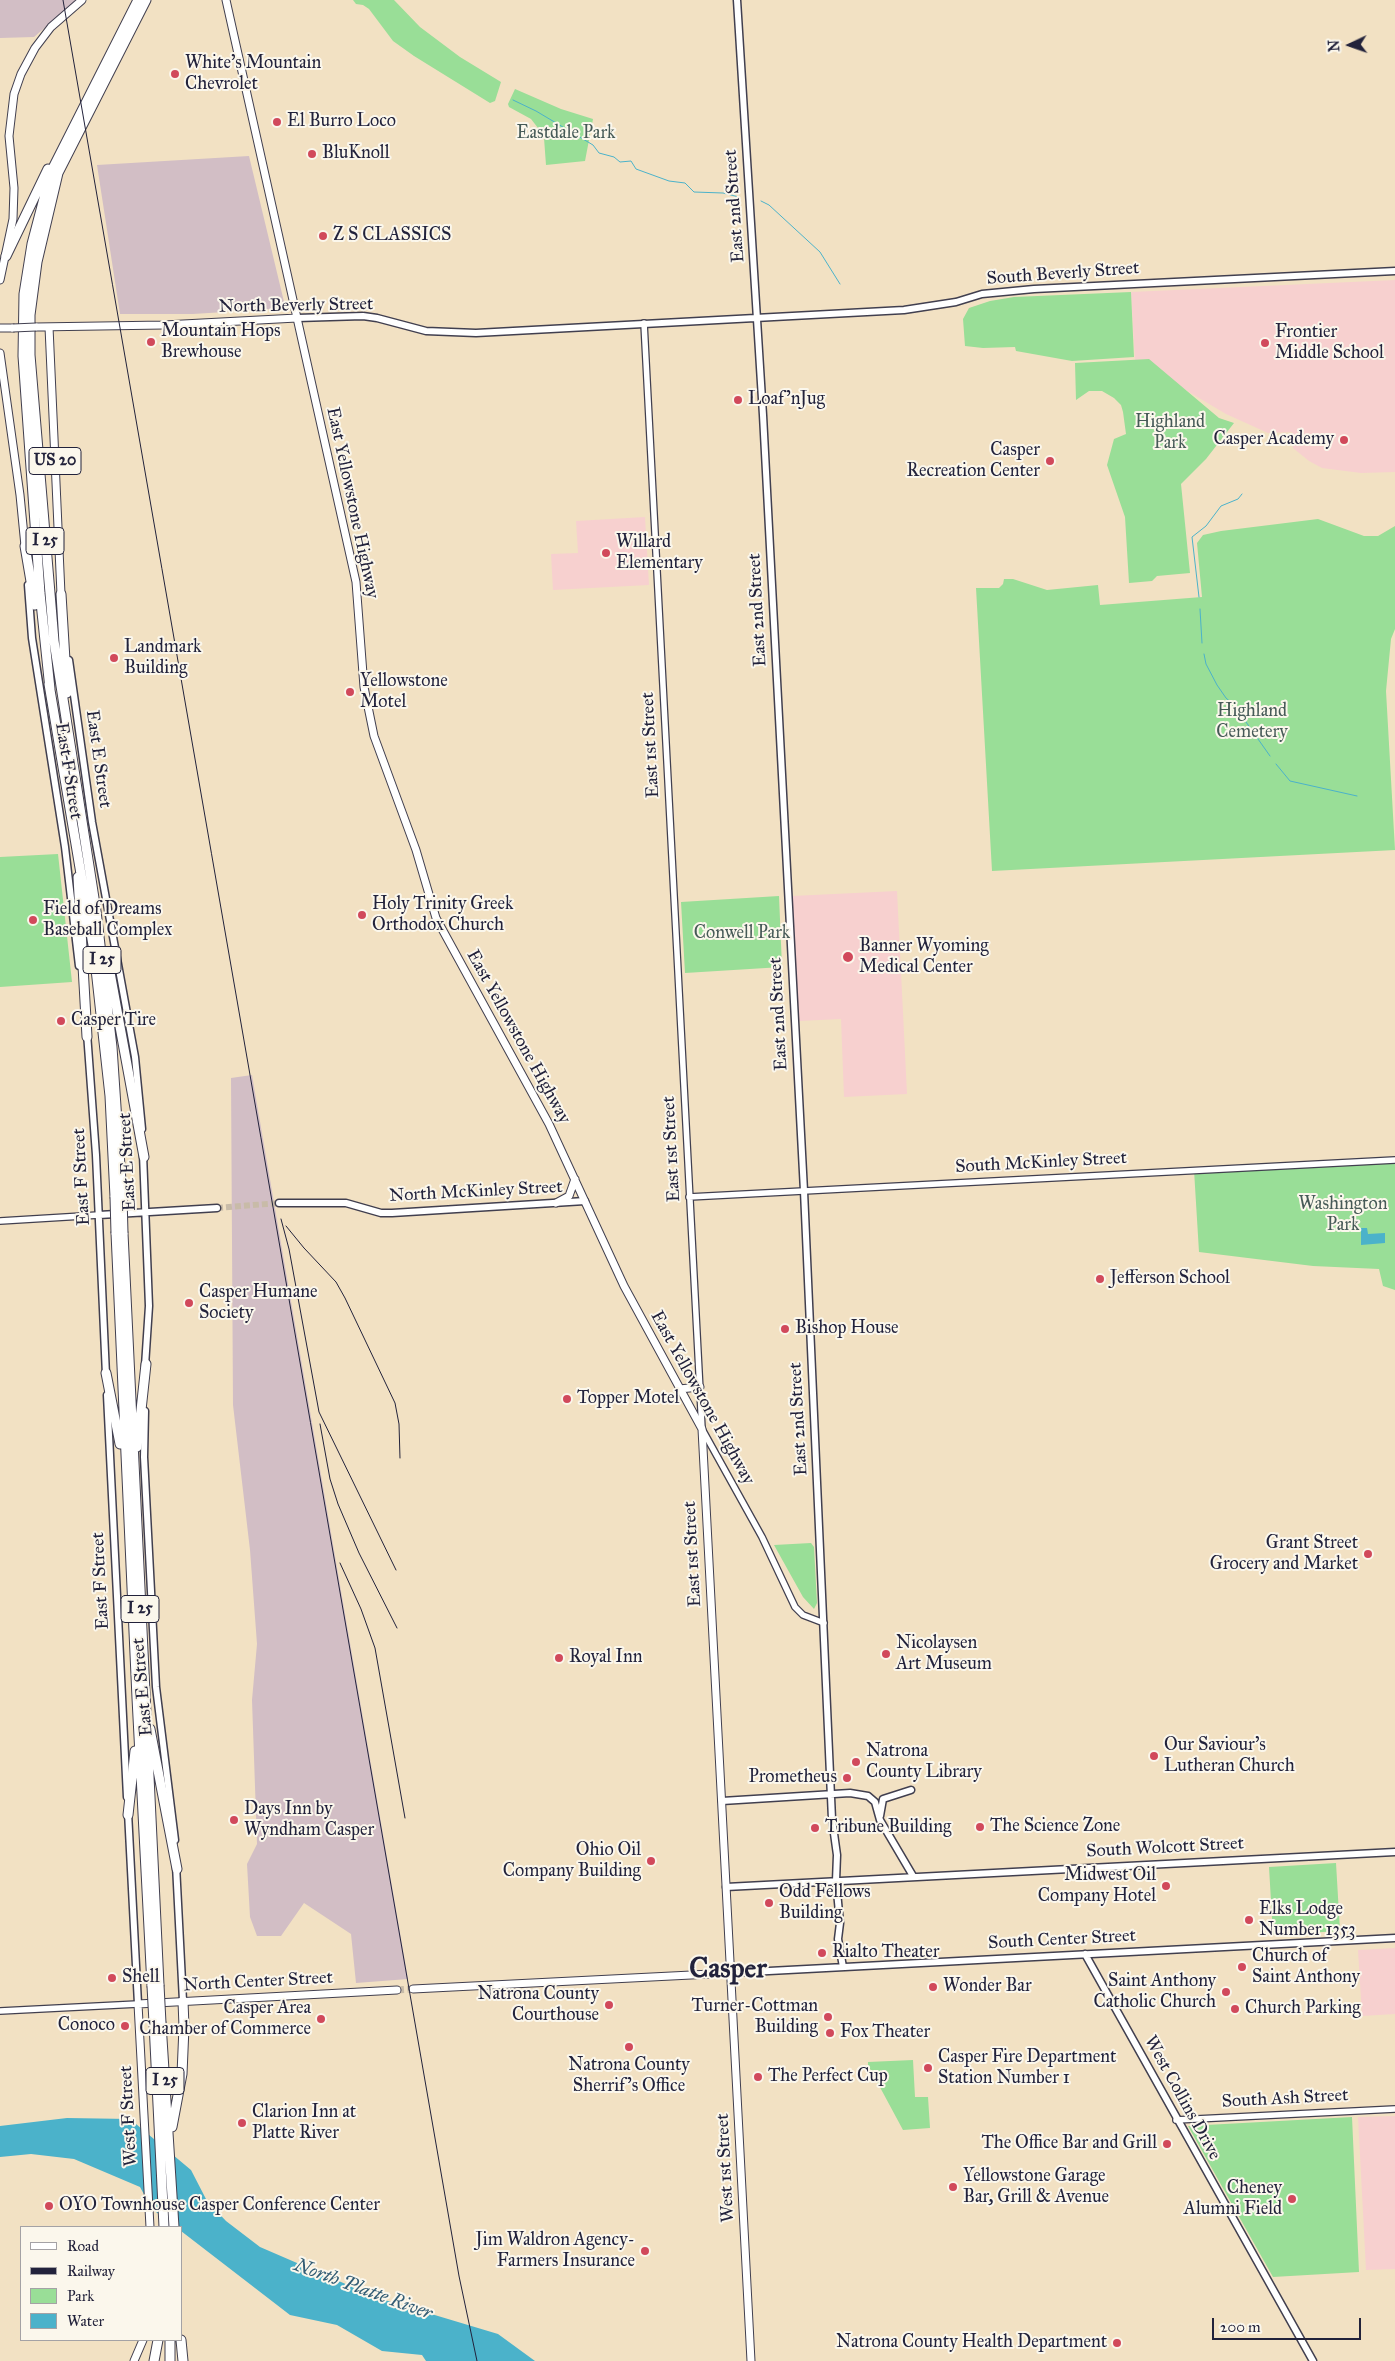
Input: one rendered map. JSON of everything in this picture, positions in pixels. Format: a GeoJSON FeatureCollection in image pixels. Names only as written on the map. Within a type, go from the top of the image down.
{"type":"FeatureCollection","features":[{"type":"Feature","properties":{"kind":"highway","name":"I 25"},"geometry":{"type":"LineString","coordinates":[[118,1197],[100,1000],[75,825],[50,689],[38,573],[23,356],[23,316],[28,264],[50,172],[138,0]]}},
{"type":"Feature","properties":{"kind":"highway","name":"I 25"},"geometry":{"type":"LineString","coordinates":[[146,0],[58,173],[37,262],[30,315],[30,355],[54,641],[96,911],[112,1047],[131,1508],[158,2023],[164,2226]]}},
{"type":"Feature","properties":{"kind":"highway"},"geometry":{"type":"LineString","coordinates":[[6,256],[36,190],[75,120]]}},
{"type":"Feature","properties":{"kind":"highway","name":"US 20"},"geometry":{"type":"LineString","coordinates":[[25,546],[50,689]]}},
{"type":"Feature","properties":{"kind":"highway","name":"US 20"},"geometry":{"type":"LineString","coordinates":[[61,594],[67,726]]}},
{"type":"Feature","properties":{"kind":"highway"},"geometry":{"type":"LineString","coordinates":[[75,825],[87,1037]]}},
{"type":"Feature","properties":{"kind":"highway"},"geometry":{"type":"LineString","coordinates":[[96,911],[102,932],[144,1157]]}},
{"type":"Feature","properties":{"kind":"highway"},"geometry":{"type":"LineString","coordinates":[[131,1508],[146,1364]]}},
{"type":"Feature","properties":{"kind":"highway"},"geometry":{"type":"LineString","coordinates":[[106,1373],[131,1508]]}},
{"type":"Feature","properties":{"kind":"highway"},"geometry":{"type":"LineString","coordinates":[[140,1698],[177,1869]]}},
{"type":"Feature","properties":{"kind":"highway"},"geometry":{"type":"LineString","coordinates":[[128,1815],[140,1698]]}},
{"type":"Feature","properties":{"kind":"highway"},"geometry":{"type":"LineString","coordinates":[[170,2139],[182,2074],[183,2001]]}},
{"type":"Feature","properties":{"kind":"highway","name":"I 25"},"geometry":{"type":"LineString","coordinates":[[158,2023],[170,2139],[174,2226]]}},
{"type":"Feature","properties":{"kind":"highway"},"geometry":{"type":"LineString","coordinates":[[154,2361],[158,2341]]}},
{"type":"Feature","properties":{"kind":"highway"},"geometry":{"type":"LineString","coordinates":[[170,2341],[170,2361]]}},
{"type":"Feature","properties":{"kind":"highway"},"geometry":{"type":"LineString","coordinates":[[178,2361],[179,2341]]}},
{"type":"Feature","properties":{"kind":"highway"},"geometry":{"type":"LineString","coordinates":[[179,2341],[183,2361]]}},
{"type":"Feature","properties":{"kind":"main road"},"geometry":{"type":"LineString","coordinates":[[0,280],[13,219],[14,188],[9,136],[14,94],[21,74],[35,48],[51,27],[82,0]]}},
{"type":"Feature","properties":{"kind":"main road","name":"East Yellowstone Highway"},"geometry":{"type":"LineString","coordinates":[[226,0],[358,590],[364,687],[374,736],[416,850],[436,918],[549,1124],[624,1286],[678,1389],[702,1429]]}},
{"type":"Feature","properties":{"kind":"main road","name":"East 2nd Street"},"geometry":{"type":"LineString","coordinates":[[737,0],[757,318],[804,1191],[836,1881],[840,1923],[839,1946],[843,1967]]}},
{"type":"Feature","properties":{"kind":"main road","name":"South Beverly Street"},"geometry":{"type":"LineString","coordinates":[[644,324],[922,309],[982,294],[1034,289],[1395,271]]}},
{"type":"Feature","properties":{"kind":"main road","name":"North Beverly Street"},"geometry":{"type":"LineString","coordinates":[[0,328],[164,325],[363,316],[396,322],[412,329],[452,333],[644,324]]}},
{"type":"Feature","properties":{"kind":"main road","name":"East E Street"},"geometry":{"type":"LineString","coordinates":[[49,327],[61,594],[92,822],[135,1057],[144,1157],[149,1306],[144,1457],[156,1687],[171,1803],[177,1869],[183,2001]]}},
{"type":"Feature","properties":{"kind":"main road","name":"East F Street"},"geometry":{"type":"LineString","coordinates":[[0,353],[20,495],[32,638],[65,847],[87,1037],[99,1215],[138,2004]]}},
{"type":"Feature","properties":{"kind":"main road"},"geometry":{"type":"LineString","coordinates":[[556,1203],[569,1196],[575,1178]]}},
{"type":"Feature","properties":{"kind":"main road","name":"North McKinley Street"},"geometry":{"type":"LineString","coordinates":[[279,1203],[346,1203],[381,1213],[392,1213],[585,1201]]}},
{"type":"Feature","properties":{"kind":"main road"},"geometry":{"type":"LineString","coordinates":[[99,1215],[217,1208]]}},
{"type":"Feature","properties":{"kind":"main road"},"geometry":{"type":"LineString","coordinates":[[678,1389],[700,1386]]}},
{"type":"Feature","properties":{"kind":"main road","name":"East 1st Street"},"geometry":{"type":"LineString","coordinates":[[702,1429],[731,1973]]}},
{"type":"Feature","properties":{"kind":"main road"},"geometry":{"type":"LineString","coordinates":[[880,1820],[883,1800],[911,1790]]}},
{"type":"Feature","properties":{"kind":"main road"},"geometry":{"type":"LineString","coordinates":[[722,1801],[850,1793],[872,1798],[880,1820],[913,1876]]}},
{"type":"Feature","properties":{"kind":"main road","name":"South Wolcott Street"},"geometry":{"type":"LineString","coordinates":[[726,1887],[1395,1852]]}},
{"type":"Feature","properties":{"kind":"main road","name":"South Center Street"},"geometry":{"type":"LineString","coordinates":[[731,1973],[1395,1938]]}},
{"type":"Feature","properties":{"kind":"main road","name":"West Collins Drive"},"geometry":{"type":"LineString","coordinates":[[1085,1954],[1176,2120],[1313,2361]]}},
{"type":"Feature","properties":{"kind":"main road"},"geometry":{"type":"LineString","coordinates":[[413,1989],[731,1973]]}},
{"type":"Feature","properties":{"kind":"main road","name":"West 1st Street"},"geometry":{"type":"LineString","coordinates":[[731,1973],[751,2361]]}},
{"type":"Feature","properties":{"kind":"main road","name":"North Center Street"},"geometry":{"type":"LineString","coordinates":[[138,2004],[397,1990]]}},
{"type":"Feature","properties":{"kind":"main road","name":"West F Street"},"geometry":{"type":"LineString","coordinates":[[138,2004],[150,2226]]}},
{"type":"Feature","properties":{"kind":"main road"},"geometry":{"type":"LineString","coordinates":[[134,2361],[143,2341]]}},
{"type":"Feature","properties":{"kind":"street","name":"East 1st Street"},"geometry":{"type":"LineString","coordinates":[[644,324],[702,1429]]}},
{"type":"Feature","properties":{"kind":"street","name":"South McKinley Street"},"geometry":{"type":"LineString","coordinates":[[690,1197],[1395,1160]]}},
{"type":"Feature","properties":{"kind":"street"},"geometry":{"type":"LineString","coordinates":[[0,1221],[99,1215]]}},
{"type":"Feature","properties":{"kind":"street","name":"East Yellowstone Highway"},"geometry":{"type":"LineString","coordinates":[[702,1429],[762,1537],[795,1607],[803,1616],[824,1623]]}},
{"type":"Feature","properties":{"kind":"street","name":"North Center Street"},"geometry":{"type":"LineString","coordinates":[[0,2011],[138,2004]]}},
{"type":"Feature","properties":{"kind":"street","name":"South Ash Street"},"geometry":{"type":"LineString","coordinates":[[1176,2120],[1395,2109]]}},
{"type":"Feature","properties":{"kind":"shaded area"},"geometry":{"type":"Polygon","coordinates":[[[0,0],[77,0],[34,37],[0,38],[0,0]]]}},
{"type":"Feature","properties":{"kind":"shaded area"},"geometry":{"type":"Polygon","coordinates":[[[249,156],[285,306],[272,309],[193,314],[120,314],[97,165],[249,156]]]}},
{"type":"Feature","properties":{"kind":"shaded area","name":"Frontier Middle School"},"geometry":{"type":"Polygon","coordinates":[[[1395,280],[1395,472],[1361,473],[1322,468],[1309,461],[1293,448],[1292,432],[1268,433],[1226,414],[1135,360],[1131,292],[1395,280]]]}},
{"type":"Feature","properties":{"kind":"shaded area","name":"Willard Elementary"},"geometry":{"type":"Polygon","coordinates":[[[645,517],[649,585],[553,590],[551,554],[578,553],[576,521],[645,517]]]}},
{"type":"Feature","properties":{"kind":"shaded area","name":"Banner Wyoming Medical Center"},"geometry":{"type":"Polygon","coordinates":[[[897,891],[907,1094],[844,1097],[841,1019],[799,1021],[792,896],[897,891]]]}},
{"type":"Feature","properties":{"kind":"shaded area"},"geometry":{"type":"Polygon","coordinates":[[[252,1075],[408,1979],[356,1983],[351,1934],[304,1903],[281,1936],[257,1936],[250,1917],[247,1864],[257,1844],[252,1700],[257,1644],[250,1550],[233,1405],[231,1078],[252,1075]]]}},
{"type":"Feature","properties":{"kind":"shaded area"},"geometry":{"type":"Polygon","coordinates":[[[1395,1948],[1395,2014],[1362,2016],[1358,1950],[1395,1948]]]}},
{"type":"Feature","properties":{"kind":"shaded area"},"geometry":{"type":"Polygon","coordinates":[[[1395,2116],[1395,2269],[1366,2270],[1358,2117],[1395,2116]]]}},
{"type":"Feature","properties":{"kind":"green space","name":"Eastdale Park"},"geometry":{"type":"Polygon","coordinates":[[[353,0],[394,0],[420,27],[460,57],[501,82],[495,101],[490,103],[414,56],[393,41],[369,9],[363,5],[356,4],[353,0]]]}},
{"type":"Feature","properties":{"kind":"green space","name":"Eastdale Park"},"geometry":{"type":"Polygon","coordinates":[[[515,89],[561,109],[593,119],[585,161],[546,165],[544,138],[538,128],[531,119],[509,107],[508,104],[515,89]]]}},
{"type":"Feature","properties":{"kind":"green space"},"geometry":{"type":"Polygon","coordinates":[[[1131,292],[1134,357],[1072,361],[1016,351],[1015,347],[983,348],[965,346],[963,319],[969,308],[990,301],[1014,297],[1131,292]]]}},
{"type":"Feature","properties":{"kind":"green space","name":"Highland Park"},"geometry":{"type":"Polygon","coordinates":[[[1149,359],[1219,418],[1234,423],[1206,459],[1181,484],[1190,573],[1157,576],[1152,581],[1129,583],[1125,517],[1107,465],[1114,439],[1126,434],[1123,412],[1121,405],[1114,398],[1102,391],[1089,391],[1076,400],[1075,363],[1149,359]]]}},
{"type":"Feature","properties":{"kind":"green space","name":"Highland Cemetery"},"geometry":{"type":"Polygon","coordinates":[[[1318,519],[1364,536],[1378,536],[1395,526],[1395,629],[1391,639],[1386,691],[1395,850],[992,871],[976,588],[999,588],[1003,584],[1004,579],[1013,579],[1047,590],[1098,585],[1100,605],[1202,597],[1197,543],[1203,535],[1318,519]]]}},
{"type":"Feature","properties":{"kind":"green space","name":"Field of Dreams Baseball Complex"},"geometry":{"type":"Polygon","coordinates":[[[58,854],[72,982],[0,987],[0,857],[58,854]]]}},
{"type":"Feature","properties":{"kind":"green space","name":"Conwell Park"},"geometry":{"type":"Polygon","coordinates":[[[779,896],[782,967],[685,973],[681,902],[779,896]]]}},
{"type":"Feature","properties":{"kind":"green space","name":"Washington Park"},"geometry":{"type":"Polygon","coordinates":[[[1395,1161],[1395,1290],[1383,1286],[1379,1269],[1313,1266],[1199,1252],[1194,1170],[1395,1161]]]}},
{"type":"Feature","properties":{"kind":"green space"},"geometry":{"type":"Polygon","coordinates":[[[811,1543],[814,1547],[817,1603],[814,1609],[803,1597],[774,1545],[811,1543]]]}},
{"type":"Feature","properties":{"kind":"green space"},"geometry":{"type":"Polygon","coordinates":[[[1336,1863],[1340,1931],[1273,1935],[1269,1867],[1336,1863]]]}},
{"type":"Feature","properties":{"kind":"green space"},"geometry":{"type":"Polygon","coordinates":[[[913,2060],[915,2097],[928,2097],[930,2128],[903,2130],[868,2062],[913,2060]]]}},
{"type":"Feature","properties":{"kind":"green space","name":"Cheney Alumni Field"},"geometry":{"type":"Polygon","coordinates":[[[1352,2117],[1359,2272],[1273,2277],[1188,2126],[1352,2117]]]}},
{"type":"Feature","properties":{"kind":"water"},"geometry":{"type":"Polygon","coordinates":[[[1361,1228],[1367,1228],[1368,1234],[1385,1233],[1385,1243],[1361,1245],[1361,1228]]]}},
{"type":"Feature","properties":{"kind":"water"},"geometry":{"type":"Polygon","coordinates":[[[67,2118],[130,2119],[191,2170],[207,2201],[226,2221],[260,2247],[378,2298],[498,2334],[535,2361],[426,2361],[422,2355],[382,2351],[337,2325],[290,2315],[182,2232],[182,2226],[175,2226],[152,2209],[140,2187],[74,2159],[31,2154],[0,2157],[0,2126],[67,2118]]]}},
{"type":"Feature","properties":{"kind":"waterway"},"geometry":{"type":"LineString","coordinates":[[513,100],[536,111],[593,145],[599,153],[614,157],[620,162],[631,161],[636,169],[669,181],[685,183],[694,192],[723,193],[739,197]]}},
{"type":"Feature","properties":{"kind":"waterway"},"geometry":{"type":"LineString","coordinates":[[761,201],[769,205],[820,252],[840,284]]}},
{"type":"Feature","properties":{"kind":"waterway"},"geometry":{"type":"LineString","coordinates":[[1199,597],[1192,537],[1206,526],[1221,506],[1238,499],[1242,494]]}},
{"type":"Feature","properties":{"kind":"waterway"},"geometry":{"type":"LineString","coordinates":[[1200,609],[1202,643]]}},
{"type":"Feature","properties":{"kind":"waterway"},"geometry":{"type":"LineString","coordinates":[[1204,654],[1206,664],[1217,685],[1226,698],[1234,705],[1270,756]]}},
{"type":"Feature","properties":{"kind":"waterway"},"geometry":{"type":"LineString","coordinates":[[1276,764],[1290,781],[1357,796]]}},
{"type":"Feature","properties":{"kind":"tunnel"},"geometry":{"type":"LineString","coordinates":[[217,1208],[279,1203]]}},
{"type":"Feature","properties":{"kind":"tunnel"},"geometry":{"type":"LineString","coordinates":[[397,1990],[413,1989]]}},
{"type":"Feature","properties":{"kind":"railway"},"geometry":{"type":"LineString","coordinates":[[63,0],[459,2276],[477,2361]]}},
{"type":"Feature","properties":{"kind":"railway"},"geometry":{"type":"LineString","coordinates":[[281,1219],[289,1249],[319,1412],[396,1570]]}},
{"type":"Feature","properties":{"kind":"railway"},"geometry":{"type":"LineString","coordinates":[[286,1226],[336,1282],[345,1298],[395,1403],[399,1424],[400,1458]]}},
{"type":"Feature","properties":{"kind":"railway"},"geometry":{"type":"LineString","coordinates":[[320,1424],[330,1479],[338,1504],[359,1553],[397,1628]]}},
{"type":"Feature","properties":{"kind":"railway"},"geometry":{"type":"LineString","coordinates":[[340,1563],[361,1609],[375,1648],[405,1818]]}},
{"type":"Feature","properties":{"kind":"place","name":"White's Mountain Chevrolet"},"geometry":{"type":"Point","coordinates":[175,74]}},
{"type":"Feature","properties":{"kind":"place","name":"El Burro Loco"},"geometry":{"type":"Point","coordinates":[277,122]}},
{"type":"Feature","properties":{"kind":"place","name":"BluKnoll"},"geometry":{"type":"Point","coordinates":[312,154]}},
{"type":"Feature","properties":{"kind":"place","name":"Z S CLASSICS"},"geometry":{"type":"Point","coordinates":[323,236]}},
{"type":"Feature","properties":{"kind":"place","name":"Mountain Hops Brewhouse"},"geometry":{"type":"Point","coordinates":[151,342]}},
{"type":"Feature","properties":{"kind":"place","name":"Frontier Middle School"},"geometry":{"type":"Point","coordinates":[1265,343]}},
{"type":"Feature","properties":{"kind":"place","name":"Loaf'nJug"},"geometry":{"type":"Point","coordinates":[738,400]}},
{"type":"Feature","properties":{"kind":"place","name":"Casper Academy"},"geometry":{"type":"Point","coordinates":[1344,440]}},
{"type":"Feature","properties":{"kind":"place","name":"Casper Recreation Center"},"geometry":{"type":"Point","coordinates":[1050,461]}},
{"type":"Feature","properties":{"kind":"place","name":"Willard Elementary"},"geometry":{"type":"Point","coordinates":[606,553]}},
{"type":"Feature","properties":{"kind":"place","name":"Landmark Building"},"geometry":{"type":"Point","coordinates":[114,658]}},
{"type":"Feature","properties":{"kind":"place","name":"Yellowstone Motel"},"geometry":{"type":"Point","coordinates":[350,692]}},
{"type":"Feature","properties":{"kind":"place","name":"Holy Trinity Greek Orthodox Church"},"geometry":{"type":"Point","coordinates":[362,915]}},
{"type":"Feature","properties":{"kind":"place","name":"Field of Dreams Baseball Complex"},"geometry":{"type":"Point","coordinates":[33,920]}},
{"type":"Feature","properties":{"kind":"place","name":"Banner Wyoming Medical Center"},"geometry":{"type":"Point","coordinates":[848,957]}},
{"type":"Feature","properties":{"kind":"place","name":"Casper Tire"},"geometry":{"type":"Point","coordinates":[61,1021]}},
{"type":"Feature","properties":{"kind":"place","name":"Jefferson School"},"geometry":{"type":"Point","coordinates":[1100,1279]}},
{"type":"Feature","properties":{"kind":"place","name":"Casper Humane Society"},"geometry":{"type":"Point","coordinates":[189,1303]}},
{"type":"Feature","properties":{"kind":"place","name":"Bishop House"},"geometry":{"type":"Point","coordinates":[785,1329]}},
{"type":"Feature","properties":{"kind":"place","name":"Topper Motel"},"geometry":{"type":"Point","coordinates":[567,1399]}},
{"type":"Feature","properties":{"kind":"place","name":"Grant Street Grocery and Market"},"geometry":{"type":"Point","coordinates":[1368,1554]}},
{"type":"Feature","properties":{"kind":"place","name":"Nicolaysen Art Museum"},"geometry":{"type":"Point","coordinates":[886,1654]}},
{"type":"Feature","properties":{"kind":"place","name":"Royal Inn"},"geometry":{"type":"Point","coordinates":[559,1658]}},
{"type":"Feature","properties":{"kind":"place","name":"Our Saviour's Lutheran Church"},"geometry":{"type":"Point","coordinates":[1154,1756]}},
{"type":"Feature","properties":{"kind":"place","name":"Natrona County Library"},"geometry":{"type":"Point","coordinates":[856,1762]}},
{"type":"Feature","properties":{"kind":"place","name":"Prometheus"},"geometry":{"type":"Point","coordinates":[847,1778]}},
{"type":"Feature","properties":{"kind":"place","name":"Days Inn by Wyndham Casper"},"geometry":{"type":"Point","coordinates":[234,1820]}},
{"type":"Feature","properties":{"kind":"place","name":"The Science Zone"},"geometry":{"type":"Point","coordinates":[980,1827]}},
{"type":"Feature","properties":{"kind":"place","name":"Tribune Building"},"geometry":{"type":"Point","coordinates":[815,1828]}},
{"type":"Feature","properties":{"kind":"place","name":"Ohio Oil Company Building"},"geometry":{"type":"Point","coordinates":[651,1861]}},
{"type":"Feature","properties":{"kind":"place","name":"Midwest Oil Company Hotel"},"geometry":{"type":"Point","coordinates":[1166,1886]}},
{"type":"Feature","properties":{"kind":"place","name":"Odd Fellows Building"},"geometry":{"type":"Point","coordinates":[769,1903]}},
{"type":"Feature","properties":{"kind":"place","name":"Elks Lodge Number 1353"},"geometry":{"type":"Point","coordinates":[1249,1920]}},
{"type":"Feature","properties":{"kind":"place","name":"Rialto Theater"},"geometry":{"type":"Point","coordinates":[822,1953]}},
{"type":"Feature","properties":{"kind":"place","name":"Church of Saint Anthony"},"geometry":{"type":"Point","coordinates":[1242,1967]}},
{"type":"Feature","properties":{"kind":"place","name":"Shell"},"geometry":{"type":"Point","coordinates":[112,1978]}},
{"type":"Feature","properties":{"kind":"place","name":"Wonder Bar"},"geometry":{"type":"Point","coordinates":[933,1987]}},
{"type":"Feature","properties":{"kind":"place","name":"Saint Anthony Catholic Church"},"geometry":{"type":"Point","coordinates":[1226,1992]}},
{"type":"Feature","properties":{"kind":"place","name":"Natrona County Courthouse"},"geometry":{"type":"Point","coordinates":[609,2005]}},
{"type":"Feature","properties":{"kind":"place","name":"Church Parking"},"geometry":{"type":"Point","coordinates":[1235,2009]}},
{"type":"Feature","properties":{"kind":"place","name":"Turner-Cottman Building"},"geometry":{"type":"Point","coordinates":[828,2017]}},
{"type":"Feature","properties":{"kind":"place","name":"Casper Area Chamber of Commerce"},"geometry":{"type":"Point","coordinates":[321,2019]}},
{"type":"Feature","properties":{"kind":"place","name":"Conoco"},"geometry":{"type":"Point","coordinates":[125,2026]}},
{"type":"Feature","properties":{"kind":"place","name":"Fox Theater"},"geometry":{"type":"Point","coordinates":[830,2033]}},
{"type":"Feature","properties":{"kind":"place","name":"Natrona County Sherrif's Office"},"geometry":{"type":"Point","coordinates":[629,2047]}},
{"type":"Feature","properties":{"kind":"place","name":"Casper Fire Department Station Number 1"},"geometry":{"type":"Point","coordinates":[928,2068]}},
{"type":"Feature","properties":{"kind":"place","name":"The Perfect Cup"},"geometry":{"type":"Point","coordinates":[758,2077]}},
{"type":"Feature","properties":{"kind":"place","name":"Clarion Inn at Platte River"},"geometry":{"type":"Point","coordinates":[242,2123]}},
{"type":"Feature","properties":{"kind":"place","name":"The Office Bar and Grill"},"geometry":{"type":"Point","coordinates":[1167,2144]}},
{"type":"Feature","properties":{"kind":"place","name":"Yellowstone Garage Bar, Grill & Avenue"},"geometry":{"type":"Point","coordinates":[953,2187]}},
{"type":"Feature","properties":{"kind":"place","name":"Cheney Alumni Field"},"geometry":{"type":"Point","coordinates":[1292,2199]}},
{"type":"Feature","properties":{"kind":"place","name":"OYO Townhouse Casper Conference Center"},"geometry":{"type":"Point","coordinates":[49,2206]}},
{"type":"Feature","properties":{"kind":"place","name":"Jim Waldron Agency- Farmers Insurance"},"geometry":{"type":"Point","coordinates":[645,2251]}},
{"type":"Feature","properties":{"kind":"place","name":"Natrona County Health Department"},"geometry":{"type":"Point","coordinates":[1117,2343]}},
{"type":"Feature","properties":{"kind":"district","name":"Casper"},"geometry":{"type":"Point","coordinates":[728,1970]}},
{"type":"Feature","properties":{"kind":"water label","name":"North Platte River"},"geometry":{"type":"Point","coordinates":[363,2290]}}]}
